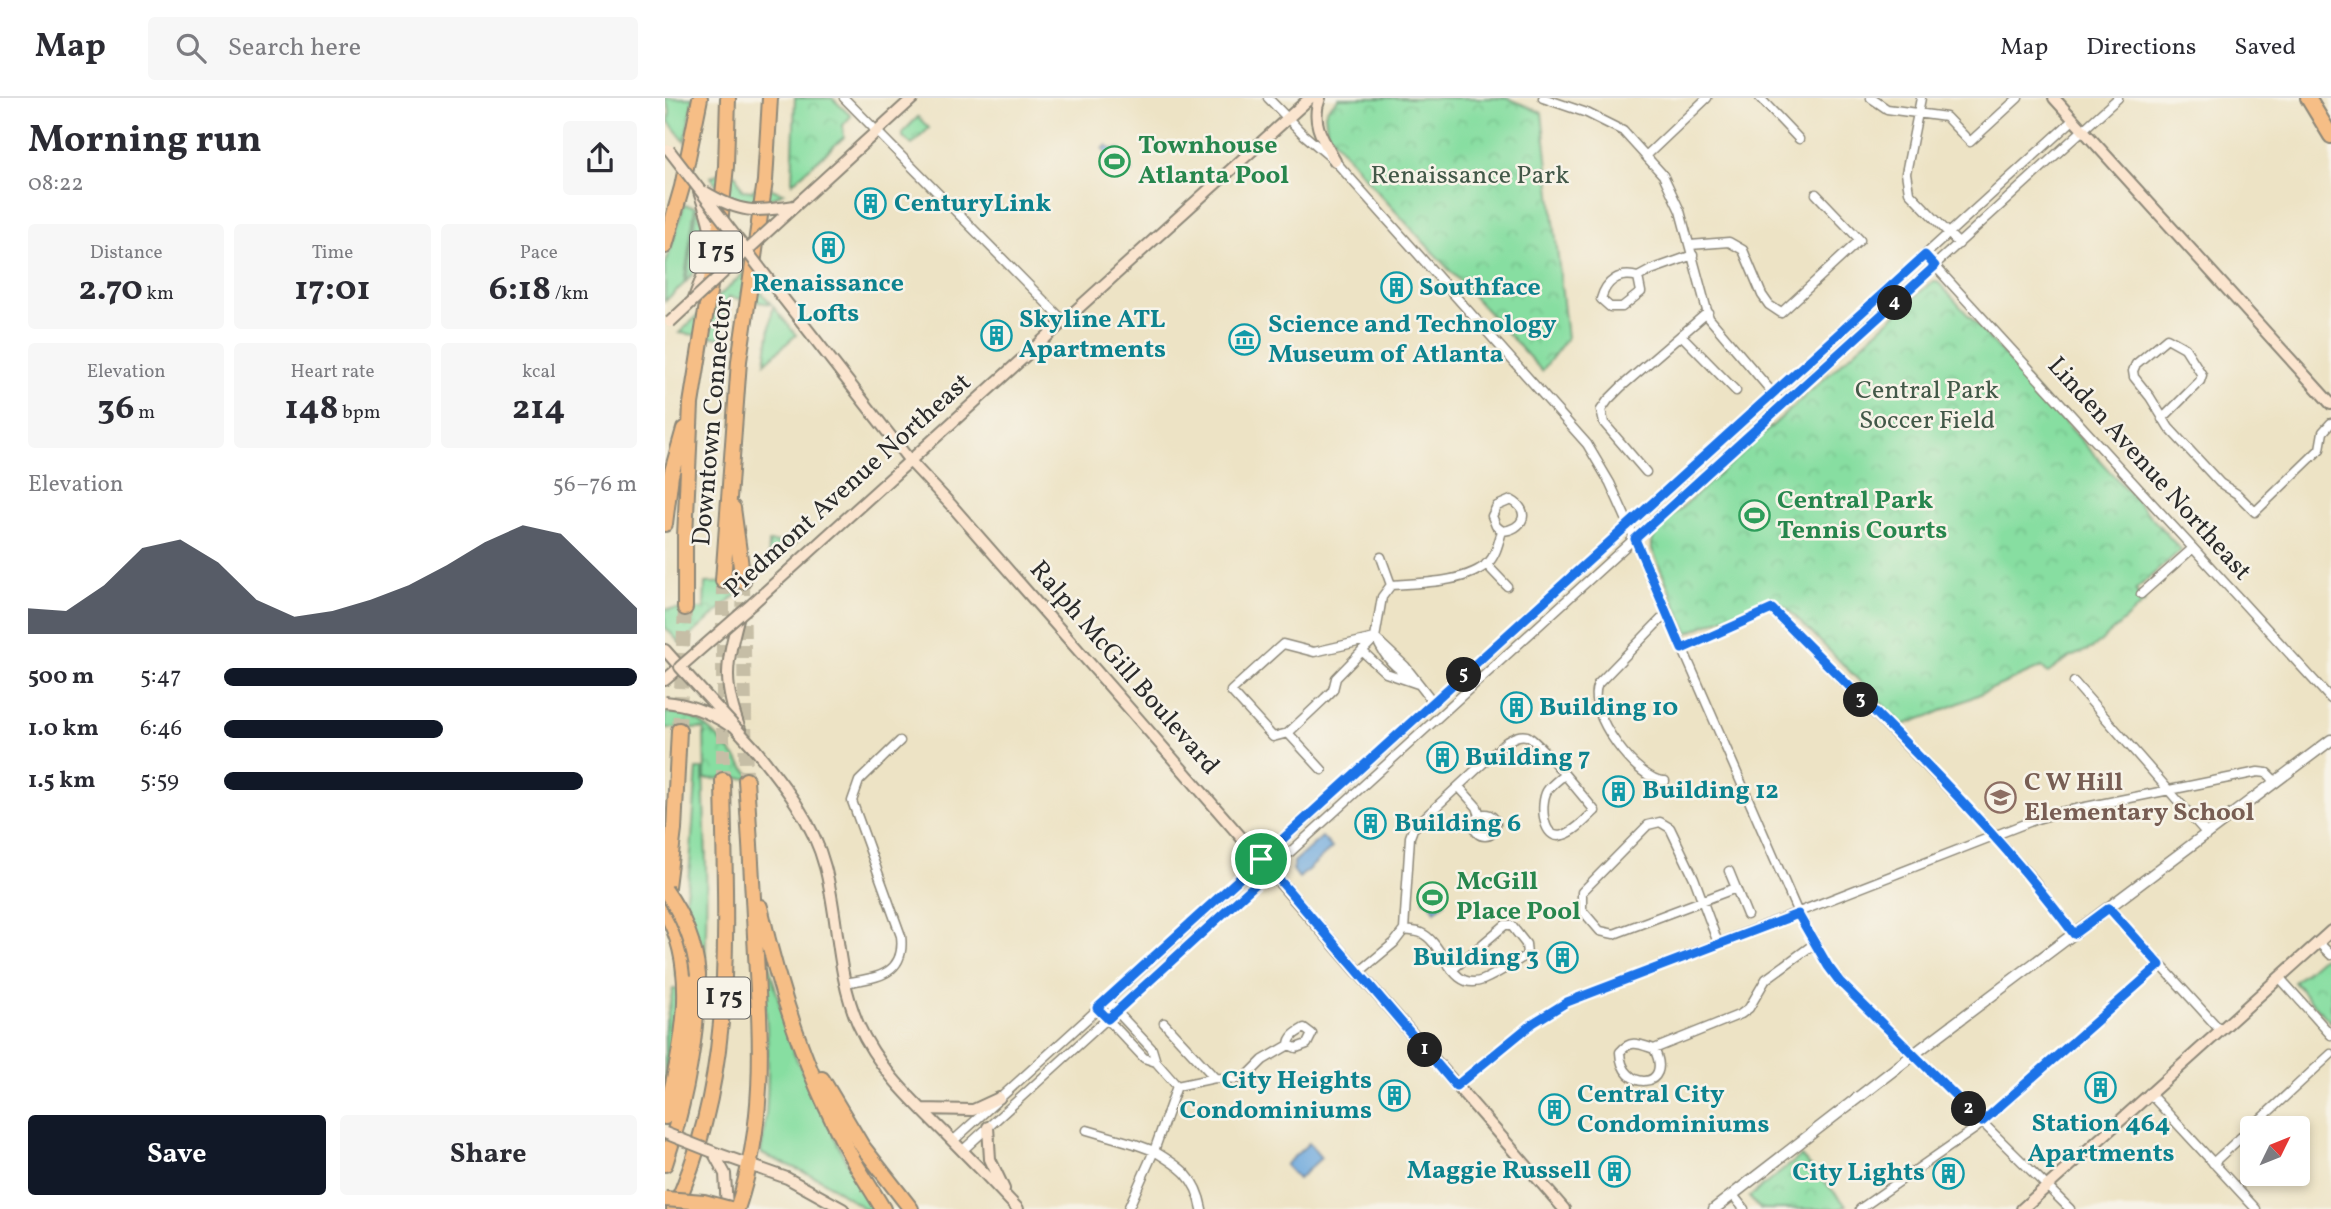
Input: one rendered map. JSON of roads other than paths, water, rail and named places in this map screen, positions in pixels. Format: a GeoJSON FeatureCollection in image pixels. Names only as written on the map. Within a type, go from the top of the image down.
{"type":"FeatureCollection","features":[{"type":"Feature","properties":{"kind":"highway"},"geometry":{"type":"LineString","coordinates":[[665,246],[682,187],[700,98]]}},
{"type":"Feature","properties":{"kind":"highway","name":"Downtown Connector"},"geometry":{"type":"LineString","coordinates":[[685,608],[691,404],[720,224],[728,98]]}},
{"type":"Feature","properties":{"kind":"highway","name":"Downtown Connector"},"geometry":{"type":"LineString","coordinates":[[723,581],[739,361],[765,181],[770,98]]}},
{"type":"Feature","properties":{"kind":"highway"},"geometry":{"type":"LineString","coordinates":[[2308,98],[2331,136]]}},
{"type":"Feature","properties":{"kind":"highway"},"geometry":{"type":"LineString","coordinates":[[665,524],[671,475],[691,404]]}},
{"type":"Feature","properties":{"kind":"highway"},"geometry":{"type":"LineString","coordinates":[[729,475],[743,581]]}},
{"type":"Feature","properties":{"kind":"highway"},"geometry":{"type":"LineString","coordinates":[[665,904],[674,830],[679,730]]}},
{"type":"Feature","properties":{"kind":"highway","name":"I 75"},"geometry":{"type":"LineString","coordinates":[[674,1209],[705,1124],[722,1032],[726,958],[723,780]]}},
{"type":"Feature","properties":{"kind":"highway"},"geometry":{"type":"LineString","coordinates":[[737,1209],[759,1110],[761,1054],[746,780]]}},
{"type":"Feature","properties":{"kind":"highway"},"geometry":{"type":"LineString","coordinates":[[751,864],[768,939],[817,1087],[840,1136],[884,1209]]}},
{"type":"Feature","properties":{"kind":"highway"},"geometry":{"type":"LineString","coordinates":[[665,890],[691,939],[691,975],[696,1019],[687,1080],[665,1164]]}},
{"type":"Feature","properties":{"kind":"highway"},"geometry":{"type":"LineString","coordinates":[[665,911],[678,937],[691,975],[665,1117]]}},
{"type":"Feature","properties":{"kind":"highway"},"geometry":{"type":"LineString","coordinates":[[799,1038],[862,1146],[911,1209]]}},
{"type":"Feature","properties":{"kind":"highway"},"geometry":{"type":"LineString","coordinates":[[683,1189],[683,1209]]}},
{"type":"Feature","properties":{"kind":"highway"},"geometry":{"type":"LineString","coordinates":[[665,1199],[704,1202],[729,1209]]}},
{"type":"Feature","properties":{"kind":"main road"},"geometry":{"type":"LineString","coordinates":[[667,324],[913,98]]}},
{"type":"Feature","properties":{"kind":"main road","name":"Piedmont Avenue Northeast"},"geometry":{"type":"LineString","coordinates":[[665,680],[1310,98]]}},
{"type":"Feature","properties":{"kind":"main road"},"geometry":{"type":"LineString","coordinates":[[1320,98],[1316,120],[1318,131],[1335,161]]}},
{"type":"Feature","properties":{"kind":"main road"},"geometry":{"type":"LineString","coordinates":[[2054,98],[2331,404]]}},
{"type":"Feature","properties":{"kind":"main road","name":"Ralph McGill Boulevard"},"geometry":{"type":"LineString","coordinates":[[667,148],[910,461],[1271,870],[1564,1209]]}},
{"type":"Feature","properties":{"kind":"main road"},"geometry":{"type":"LineString","coordinates":[[698,189],[739,209],[757,211],[795,206]]}},
{"type":"Feature","properties":{"kind":"main road"},"geometry":{"type":"LineString","coordinates":[[694,298],[713,243],[709,219],[698,189]]}},
{"type":"Feature","properties":{"kind":"main road"},"geometry":{"type":"LineString","coordinates":[[739,615],[726,679],[732,706],[743,735]]}},
{"type":"Feature","properties":{"kind":"main road"},"geometry":{"type":"LineString","coordinates":[[665,650],[743,735],[786,787],[814,836],[826,868],[844,983],[869,1046],[891,1079],[1017,1208]]}},
{"type":"Feature","properties":{"kind":"main road"},"geometry":{"type":"LineString","coordinates":[[665,702],[701,710],[743,735]]}},
{"type":"Feature","properties":{"kind":"main road"},"geometry":{"type":"LineString","coordinates":[[2021,1209],[2331,931]]}},
{"type":"Feature","properties":{"kind":"main road"},"geometry":{"type":"LineString","coordinates":[[921,1109],[973,1110],[999,1098]]}},
{"type":"Feature","properties":{"kind":"main road"},"geometry":{"type":"LineString","coordinates":[[988,1127],[990,1159],[1017,1208]]}},
{"type":"Feature","properties":{"kind":"main road"},"geometry":{"type":"LineString","coordinates":[[665,1133],[720,1157],[749,1164],[807,1188],[843,1209]]}},
{"type":"Feature","properties":{"kind":"main road"},"geometry":{"type":"LineString","coordinates":[[720,1157],[727,1185],[729,1209]]}},
{"type":"Feature","properties":{"kind":"street"},"geometry":{"type":"LineString","coordinates":[[844,98],[1064,321]]}},
{"type":"Feature","properties":{"kind":"street"},"geometry":{"type":"LineString","coordinates":[[1268,98],[1335,161],[1587,444],[1610,483],[1798,914],[1814,944],[1840,982],[2070,1209]]}},
{"type":"Feature","properties":{"kind":"street"},"geometry":{"type":"LineString","coordinates":[[1543,98],[1587,113],[1623,131],[1663,175],[1675,198],[1692,250],[1709,318],[1783,405]]}},
{"type":"Feature","properties":{"kind":"street"},"geometry":{"type":"LineString","coordinates":[[1647,155],[1707,98]]}},
{"type":"Feature","properties":{"kind":"street"},"geometry":{"type":"LineString","coordinates":[[1760,98],[1799,139]]}},
{"type":"Feature","properties":{"kind":"street"},"geometry":{"type":"LineString","coordinates":[[1871,98],[1887,109],[1950,119],[1970,142],[2018,98]]}},
{"type":"Feature","properties":{"kind":"street"},"geometry":{"type":"LineString","coordinates":[[1921,98],[1906,173],[1909,192],[1959,244]]}},
{"type":"Feature","properties":{"kind":"street"},"geometry":{"type":"LineString","coordinates":[[962,1151],[2118,98]]}},
{"type":"Feature","properties":{"kind":"street"},"geometry":{"type":"LineString","coordinates":[[953,1141],[2073,120]]}},
{"type":"Feature","properties":{"kind":"street"},"geometry":{"type":"LineString","coordinates":[[1638,277],[1641,292],[1622,307],[1610,307],[1601,299],[1604,288],[1615,279],[1628,275],[1638,277],[1692,250],[1729,242],[1743,250],[1762,295],[1769,305],[1781,313],[1860,240],[1816,194]]}},
{"type":"Feature","properties":{"kind":"street","name":"Linden Avenue Northeast"},"geometry":{"type":"LineString","coordinates":[[1925,255],[2331,699]]}},
{"type":"Feature","properties":{"kind":"street"},"geometry":{"type":"LineString","coordinates":[[1646,472],[1604,423],[1601,410],[1614,393],[1707,312]]}},
{"type":"Feature","properties":{"kind":"street"},"geometry":{"type":"LineString","coordinates":[[1681,335],[1736,391]]}},
{"type":"Feature","properties":{"kind":"street"},"geometry":{"type":"LineString","coordinates":[[2162,419],[2197,384],[2202,375],[2185,348],[2167,338],[2141,359],[2133,371],[2134,377],[2150,397],[2162,419],[2220,483],[2237,494],[2255,512],[2320,449],[2323,432],[2331,423]]}},
{"type":"Feature","properties":{"kind":"street"},"geometry":{"type":"LineString","coordinates":[[1375,638],[1314,652],[1283,644],[1231,691],[1273,737],[1288,733],[1333,690],[1336,678],[1375,638],[1382,597],[1391,585],[1436,582],[1472,573],[1486,564],[1502,531]]}},
{"type":"Feature","properties":{"kind":"street"},"geometry":{"type":"LineString","coordinates":[[2141,594],[2193,548]]}},
{"type":"Feature","properties":{"kind":"street"},"geometry":{"type":"LineString","coordinates":[[1381,557],[1391,585]]}},
{"type":"Feature","properties":{"kind":"street"},"geometry":{"type":"LineString","coordinates":[[1486,564],[1507,586]]}},
{"type":"Feature","properties":{"kind":"street"},"geometry":{"type":"LineString","coordinates":[[1682,649],[1772,609],[1994,836],[2034,880],[2074,934]]}},
{"type":"Feature","properties":{"kind":"street"},"geometry":{"type":"LineString","coordinates":[[1665,781],[1658,782],[1649,776],[1611,737],[1595,704],[1595,690],[1667,613]]}},
{"type":"Feature","properties":{"kind":"street"},"geometry":{"type":"LineString","coordinates":[[1375,638],[1433,702]]}},
{"type":"Feature","properties":{"kind":"street"},"geometry":{"type":"LineString","coordinates":[[1362,651],[1380,669],[1405,681],[1415,680]]}},
{"type":"Feature","properties":{"kind":"street"},"geometry":{"type":"LineString","coordinates":[[1380,669],[1392,658]]}},
{"type":"Feature","properties":{"kind":"street"},"geometry":{"type":"LineString","coordinates":[[2074,682],[2207,834]]}},
{"type":"Feature","properties":{"kind":"street"},"geometry":{"type":"LineString","coordinates":[[1288,733],[1322,770]]}},
{"type":"Feature","properties":{"kind":"street"},"geometry":{"type":"LineString","coordinates":[[1358,973],[1394,943],[1404,930],[1410,837],[1413,829],[1423,819],[1506,741],[1519,735],[1529,737],[1563,775],[1595,811],[1574,830],[1558,836],[1552,834],[1545,824],[1545,797],[1547,791],[1563,775]]}},
{"type":"Feature","properties":{"kind":"street"},"geometry":{"type":"LineString","coordinates":[[1714,1209],[1913,1055],[2331,740]]}},
{"type":"Feature","properties":{"kind":"street"},"geometry":{"type":"LineString","coordinates":[[844,983],[881,976],[897,964],[901,954],[901,936],[852,801],[859,781],[900,741]]}},
{"type":"Feature","properties":{"kind":"street"},"geometry":{"type":"LineString","coordinates":[[1456,1086],[1533,1023],[1567,1002],[2061,811],[2258,772],[2267,773],[2276,782]]}},
{"type":"Feature","properties":{"kind":"street"},"geometry":{"type":"LineString","coordinates":[[1459,787],[1469,796],[1480,815]]}},
{"type":"Feature","properties":{"kind":"street"},"geometry":{"type":"LineString","coordinates":[[1718,943],[1703,901],[1670,828],[1660,822],[1648,825],[1582,892],[1582,910],[1600,931],[1614,934],[1703,901],[1736,887]]}},
{"type":"Feature","properties":{"kind":"street"},"geometry":{"type":"LineString","coordinates":[[1729,871],[1748,915]]}},
{"type":"Feature","properties":{"kind":"street"},"geometry":{"type":"LineString","coordinates":[[2109,908],[2220,1030]]}},
{"type":"Feature","properties":{"kind":"street"},"geometry":{"type":"LineString","coordinates":[[1404,930],[1422,933],[1434,943],[1452,970],[1465,981],[1484,980],[1527,954],[1527,944],[1511,925],[1504,925],[1452,970]]}},
{"type":"Feature","properties":{"kind":"street"},"geometry":{"type":"LineString","coordinates":[[2318,943],[2331,956]]}},
{"type":"Feature","properties":{"kind":"street"},"geometry":{"type":"LineString","coordinates":[[1654,1049],[1660,1060],[1655,1076],[1638,1082],[1630,1077],[1620,1061],[1620,1052],[1629,1043],[1654,1049],[1741,1014],[1749,1008],[1766,978],[1814,944]]}},
{"type":"Feature","properties":{"kind":"street"},"geometry":{"type":"LineString","coordinates":[[1860,1209],[1982,1122],[2160,965]]}},
{"type":"Feature","properties":{"kind":"street"},"geometry":{"type":"LineString","coordinates":[[2279,977],[2331,1035]]}},
{"type":"Feature","properties":{"kind":"street"},"geometry":{"type":"LineString","coordinates":[[1106,1000],[1151,1049],[1156,1062],[1177,1086]]}},
{"type":"Feature","properties":{"kind":"street"},"geometry":{"type":"LineString","coordinates":[[1097,1008],[1144,1058],[1156,1062]]}},
{"type":"Feature","properties":{"kind":"street"},"geometry":{"type":"LineString","coordinates":[[1164,1023],[1215,1078]]}},
{"type":"Feature","properties":{"kind":"street"},"geometry":{"type":"LineString","coordinates":[[1177,1086],[1215,1078],[1244,1079],[1263,1060],[1289,1045]]}},
{"type":"Feature","properties":{"kind":"street"},"geometry":{"type":"LineString","coordinates":[[2213,1163],[2331,1054]]}},
{"type":"Feature","properties":{"kind":"street"},"geometry":{"type":"LineString","coordinates":[[1128,1209],[1154,1151],[1177,1086]]}},
{"type":"Feature","properties":{"kind":"street"},"geometry":{"type":"LineString","coordinates":[[2149,1093],[2256,1209]]}},
{"type":"Feature","properties":{"kind":"street"},"geometry":{"type":"LineString","coordinates":[[1087,1130],[1154,1151],[1182,1168],[1199,1192],[1202,1209]]}},
{"type":"Feature","properties":{"kind":"street"},"geometry":{"type":"LineString","coordinates":[[1733,1195],[1744,1209]]}},
{"type":"Feature","properties":{"kind":"water","name":"Townhouse Atlanta Pool"},"geometry":{"type":"Polygon","coordinates":[[[1107,145],[1111,149],[1120,149],[1120,158],[1133,171],[1129,174],[1117,162],[1107,162],[1103,149],[1107,145]]]}},
{"type":"Feature","properties":{"kind":"water"},"geometry":{"type":"Polygon","coordinates":[[[1322,837],[1332,848],[1299,878],[1293,870],[1294,862],[1322,837]]]}},
{"type":"Feature","properties":{"kind":"water","name":"McGill Place Pool"},"geometry":{"type":"Polygon","coordinates":[[[1428,887],[1440,893],[1445,902],[1435,911],[1431,904],[1424,900],[1428,887]]]}},
{"type":"Feature","properties":{"kind":"water"},"geometry":{"type":"Polygon","coordinates":[[[1309,1143],[1321,1158],[1298,1179],[1285,1165],[1309,1143]]]}},
{"type":"Feature","properties":{"kind":"tunnel"},"geometry":{"type":"LineString","coordinates":[[723,581],[723,780]]}},
{"type":"Feature","properties":{"kind":"tunnel"},"geometry":{"type":"LineString","coordinates":[[743,581],[746,780]]}},
{"type":"Feature","properties":{"kind":"tunnel"},"geometry":{"type":"LineString","coordinates":[[679,730],[685,608]]}},
{"type":"Feature","properties":{"kind":"place","name":"Townhouse Atlanta Pool"},"geometry":{"type":"Point","coordinates":[1115,161]}},
{"type":"Feature","properties":{"kind":"place","name":"CenturyLink"},"geometry":{"type":"Point","coordinates":[871,204]}},
{"type":"Feature","properties":{"kind":"place","name":"Renaissance Lofts"},"geometry":{"type":"Point","coordinates":[828,248]}},
{"type":"Feature","properties":{"kind":"place","name":"Southface"},"geometry":{"type":"Point","coordinates":[1396,288]}},
{"type":"Feature","properties":{"kind":"place","name":"Skyline ATL Apartments"},"geometry":{"type":"Point","coordinates":[996,335]}},
{"type":"Feature","properties":{"kind":"place","name":"Science and Technology Museum of Atlanta"},"geometry":{"type":"Point","coordinates":[1245,340]}},
{"type":"Feature","properties":{"kind":"place","name":"Central Park Tennis Courts"},"geometry":{"type":"Point","coordinates":[1754,516]}},
{"type":"Feature","properties":{"kind":"place","name":"Building 10"},"geometry":{"type":"Point","coordinates":[1516,708]}},
{"type":"Feature","properties":{"kind":"place","name":"Building 7"},"geometry":{"type":"Point","coordinates":[1442,758]}},
{"type":"Feature","properties":{"kind":"place","name":"Building 12"},"geometry":{"type":"Point","coordinates":[1619,791]}},
{"type":"Feature","properties":{"kind":"place","name":"C W Hill Elementary School"},"geometry":{"type":"Point","coordinates":[2001,798]}},
{"type":"Feature","properties":{"kind":"place","name":"Building 6"},"geometry":{"type":"Point","coordinates":[1371,824]}},
{"type":"Feature","properties":{"kind":"place","name":"McGill Place Pool"},"geometry":{"type":"Point","coordinates":[1433,897]}},
{"type":"Feature","properties":{"kind":"place","name":"Building 3"},"geometry":{"type":"Point","coordinates":[1562,958]}},
{"type":"Feature","properties":{"kind":"place","name":"Station 464 Apartments"},"geometry":{"type":"Point","coordinates":[2101,1088]}},
{"type":"Feature","properties":{"kind":"place","name":"City Heights Condominiums"},"geometry":{"type":"Point","coordinates":[1395,1096]}},
{"type":"Feature","properties":{"kind":"place","name":"Central City Condominiums"},"geometry":{"type":"Point","coordinates":[1554,1110]}},
{"type":"Feature","properties":{"kind":"place","name":"Maggie Russell"},"geometry":{"type":"Point","coordinates":[1614,1171]}},
{"type":"Feature","properties":{"kind":"place","name":"City Lights"},"geometry":{"type":"Point","coordinates":[1948,1173]}},
{"type":"Feature","properties":{"kind":"park label","name":"Renaissance Park"},"geometry":{"type":"Point","coordinates":[1470,176]}},
{"type":"Feature","properties":{"kind":"park label","name":"Central Park Soccer Field"},"geometry":{"type":"Point","coordinates":[1927,406]}}]}
